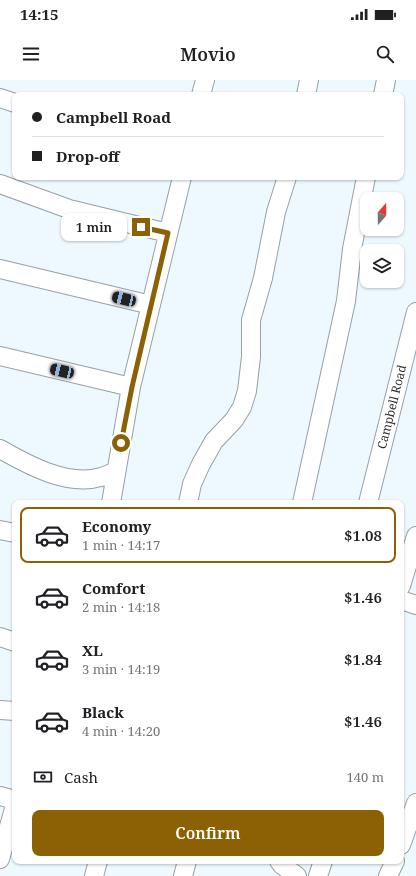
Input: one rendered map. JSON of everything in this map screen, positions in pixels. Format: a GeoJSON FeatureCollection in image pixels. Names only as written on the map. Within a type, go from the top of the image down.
{"type":"FeatureCollection","features":[{"type":"Feature","properties":{"kind":"street"},"geometry":{"type":"LineString","coordinates":[[202,92],[205,80]]}},
{"type":"Feature","properties":{"kind":"street"},"geometry":{"type":"LineString","coordinates":[[307,92],[309,80]]}},
{"type":"Feature","properties":{"kind":"street"},"geometry":{"type":"LineString","coordinates":[[384,92],[386,80]]}},
{"type":"Feature","properties":{"kind":"street"},"geometry":{"type":"LineString","coordinates":[[0,98],[12,102]]}},
{"type":"Feature","properties":{"kind":"street"},"geometry":{"type":"LineString","coordinates":[[111,500],[132,387],[181,180]]}},
{"type":"Feature","properties":{"kind":"street"},"geometry":{"type":"LineString","coordinates":[[189,500],[192,484],[201,464],[214,441],[234,420],[242,407],[247,391],[251,357],[251,320],[263,278],[276,212],[286,180]]}},
{"type":"Feature","properties":{"kind":"street"},"geometry":{"type":"LineString","coordinates":[[303,500],[346,301],[352,249],[365,180]]}},
{"type":"Feature","properties":{"kind":"street"},"geometry":{"type":"LineString","coordinates":[[0,184],[69,209],[168,233]]}},
{"type":"Feature","properties":{"kind":"street"},"geometry":{"type":"LineString","coordinates":[[0,269],[151,305]]}},
{"type":"Feature","properties":{"kind":"street","name":"Campbell Road"},"geometry":{"type":"LineString","coordinates":[[369,500],[416,312]]}},
{"type":"Feature","properties":{"kind":"street"},"geometry":{"type":"LineString","coordinates":[[0,356],[132,387]]}},
{"type":"Feature","properties":{"kind":"street"},"geometry":{"type":"LineString","coordinates":[[0,449],[21,461],[58,477],[74,479],[101,478],[116,471]]}},
{"type":"Feature","properties":{"kind":"street"},"geometry":{"type":"LineString","coordinates":[[0,530],[12,532]]}},
{"type":"Feature","properties":{"kind":"street"},"geometry":{"type":"LineString","coordinates":[[404,576],[416,536]]}},
{"type":"Feature","properties":{"kind":"street"},"geometry":{"type":"LineString","coordinates":[[404,601],[416,605]]}},
{"type":"Feature","properties":{"kind":"street"},"geometry":{"type":"LineString","coordinates":[[0,637],[12,641]]}},
{"type":"Feature","properties":{"kind":"street"},"geometry":{"type":"LineString","coordinates":[[0,710],[12,711]]}},
{"type":"Feature","properties":{"kind":"street"},"geometry":{"type":"LineString","coordinates":[[0,796],[12,799]]}},
{"type":"Feature","properties":{"kind":"street"},"geometry":{"type":"LineString","coordinates":[[404,837],[416,803]]}},
{"type":"Feature","properties":{"kind":"street"},"geometry":{"type":"LineString","coordinates":[[0,859],[12,816]]}},
{"type":"Feature","properties":{"kind":"street"},"geometry":{"type":"LineString","coordinates":[[94,876],[97,864]]}},
{"type":"Feature","properties":{"kind":"street"},"geometry":{"type":"LineString","coordinates":[[183,876],[186,864]]}},
{"type":"Feature","properties":{"kind":"street"},"geometry":{"type":"LineString","coordinates":[[271,876],[275,864]]}},
{"type":"Feature","properties":{"kind":"street"},"geometry":{"type":"LineString","coordinates":[[282,864],[297,876]]}},
{"type":"Feature","properties":{"kind":"street"},"geometry":{"type":"LineString","coordinates":[[318,876],[322,864]]}},
{"type":"Feature","properties":{"kind":"street"},"geometry":{"type":"LineString","coordinates":[[388,876],[394,864]]}},
{"type":"Feature","properties":{"kind":"route"},"geometry":{"type":"LineString","coordinates":[[121,443],[132,387],[168,233],[141,227]]}}]}
